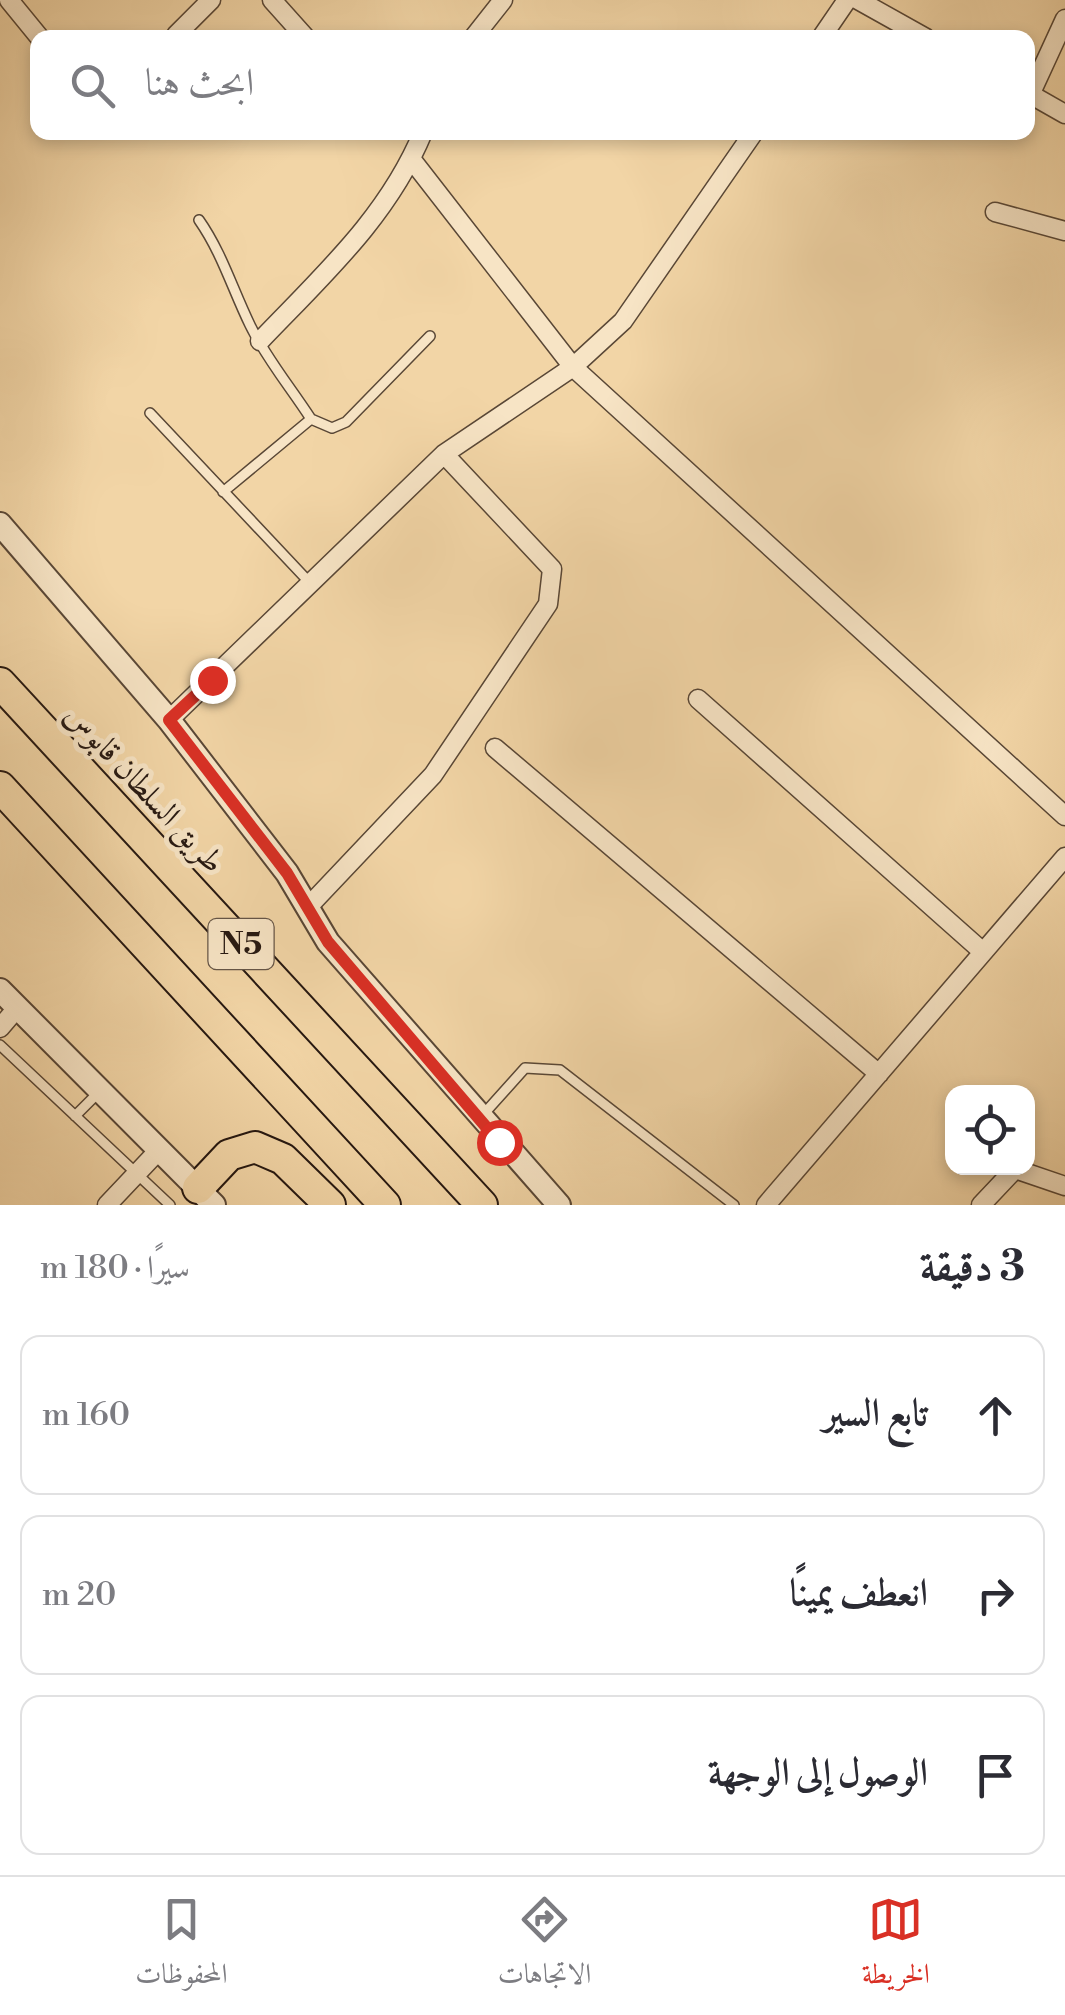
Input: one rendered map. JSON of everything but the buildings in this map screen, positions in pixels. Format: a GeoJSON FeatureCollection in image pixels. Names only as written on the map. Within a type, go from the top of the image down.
{"type":"FeatureCollection","features":[{"type":"Feature","properties":{"kind":"highway","name":"طريق السلطان قابوس"},"geometry":{"type":"LineString","coordinates":[[0,683],[482,1205]]}},
{"type":"Feature","properties":{"kind":"highway","name":"N5"},"geometry":{"type":"LineString","coordinates":[[0,786],[385,1205]]}},
{"type":"Feature","properties":{"kind":"highway"},"geometry":{"type":"LineString","coordinates":[[206,1197],[229,1155],[255,1147],[283,1159],[330,1205]]}},
{"type":"Feature","properties":{"kind":"street"},"geometry":{"type":"LineString","coordinates":[[9,0],[33,30]]}},
{"type":"Feature","properties":{"kind":"street"},"geometry":{"type":"LineString","coordinates":[[181,30],[211,0]]}},
{"type":"Feature","properties":{"kind":"street"},"geometry":{"type":"LineString","coordinates":[[272,0],[299,30]]}},
{"type":"Feature","properties":{"kind":"street"},"geometry":{"type":"LineString","coordinates":[[480,30],[504,0]]}},
{"type":"Feature","properties":{"kind":"street"},"geometry":{"type":"LineString","coordinates":[[826,30],[847,0]]}},
{"type":"Feature","properties":{"kind":"street"},"geometry":{"type":"LineString","coordinates":[[858,0],[912,30]]}},
{"type":"Feature","properties":{"kind":"street"},"geometry":{"type":"LineString","coordinates":[[1035,82],[1065,19]]}},
{"type":"Feature","properties":{"kind":"street"},"geometry":{"type":"LineString","coordinates":[[1035,97],[1065,114]]}},
{"type":"Feature","properties":{"kind":"street"},"geometry":{"type":"LineString","coordinates":[[260,341],[372,224],[412,160],[420,140]]}},
{"type":"Feature","properties":{"kind":"street"},"geometry":{"type":"LineString","coordinates":[[169,720],[444,454],[573,367],[623,321],[748,140]]}},
{"type":"Feature","properties":{"kind":"street"},"geometry":{"type":"LineString","coordinates":[[412,160],[573,367],[1065,816]]}},
{"type":"Feature","properties":{"kind":"street"},"geometry":{"type":"LineString","coordinates":[[994,212],[1065,231]]}},
{"type":"Feature","properties":{"kind":"street"},"geometry":{"type":"LineString","coordinates":[[308,907],[433,776],[548,604],[552,570],[444,454]]}},
{"type":"Feature","properties":{"kind":"street"},"geometry":{"type":"LineString","coordinates":[[0,524],[169,720],[287,873],[328,942],[559,1205]]}},
{"type":"Feature","properties":{"kind":"street"},"geometry":{"type":"LineString","coordinates":[[698,699],[983,952]]}},
{"type":"Feature","properties":{"kind":"street"},"geometry":{"type":"LineString","coordinates":[[495,748],[879,1074]]}},
{"type":"Feature","properties":{"kind":"street"},"geometry":{"type":"LineString","coordinates":[[766,1205],[1065,857]]}},
{"type":"Feature","properties":{"kind":"street"},"geometry":{"type":"LineString","coordinates":[[0,990],[206,1197]]}},
{"type":"Feature","properties":{"kind":"street"},"geometry":{"type":"LineString","coordinates":[[0,1028],[17,1008]]}},
{"type":"Feature","properties":{"kind":"street"},"geometry":{"type":"LineString","coordinates":[[107,1205],[159,1150]]}},
{"type":"Feature","properties":{"kind":"street"},"geometry":{"type":"LineString","coordinates":[[980,1205],[1015,1169],[1065,1186]]}},
{"type":"Feature","properties":{"kind":"lane"},"geometry":{"type":"LineString","coordinates":[[199,220],[221,252],[223,272],[242,298],[248,323],[310,419],[332,428],[346,422],[430,336]]}},
{"type":"Feature","properties":{"kind":"lane"},"geometry":{"type":"LineString","coordinates":[[150,413],[312,585]]}},
{"type":"Feature","properties":{"kind":"lane"},"geometry":{"type":"LineString","coordinates":[[224,492],[310,419]]}},
{"type":"Feature","properties":{"kind":"lane"},"geometry":{"type":"LineString","coordinates":[[0,1046],[170,1205]]}},
{"type":"Feature","properties":{"kind":"lane"},"geometry":{"type":"LineString","coordinates":[[480,1119],[525,1068],[560,1070],[734,1205]]}},
{"type":"Feature","properties":{"kind":"lane"},"geometry":{"type":"LineString","coordinates":[[75,1116],[100,1091]]}},
{"type":"Feature","properties":{"kind":"route"},"geometry":{"type":"LineString","coordinates":[[212,680],[169,720],[287,873],[328,942],[499,1142]]}}]}
